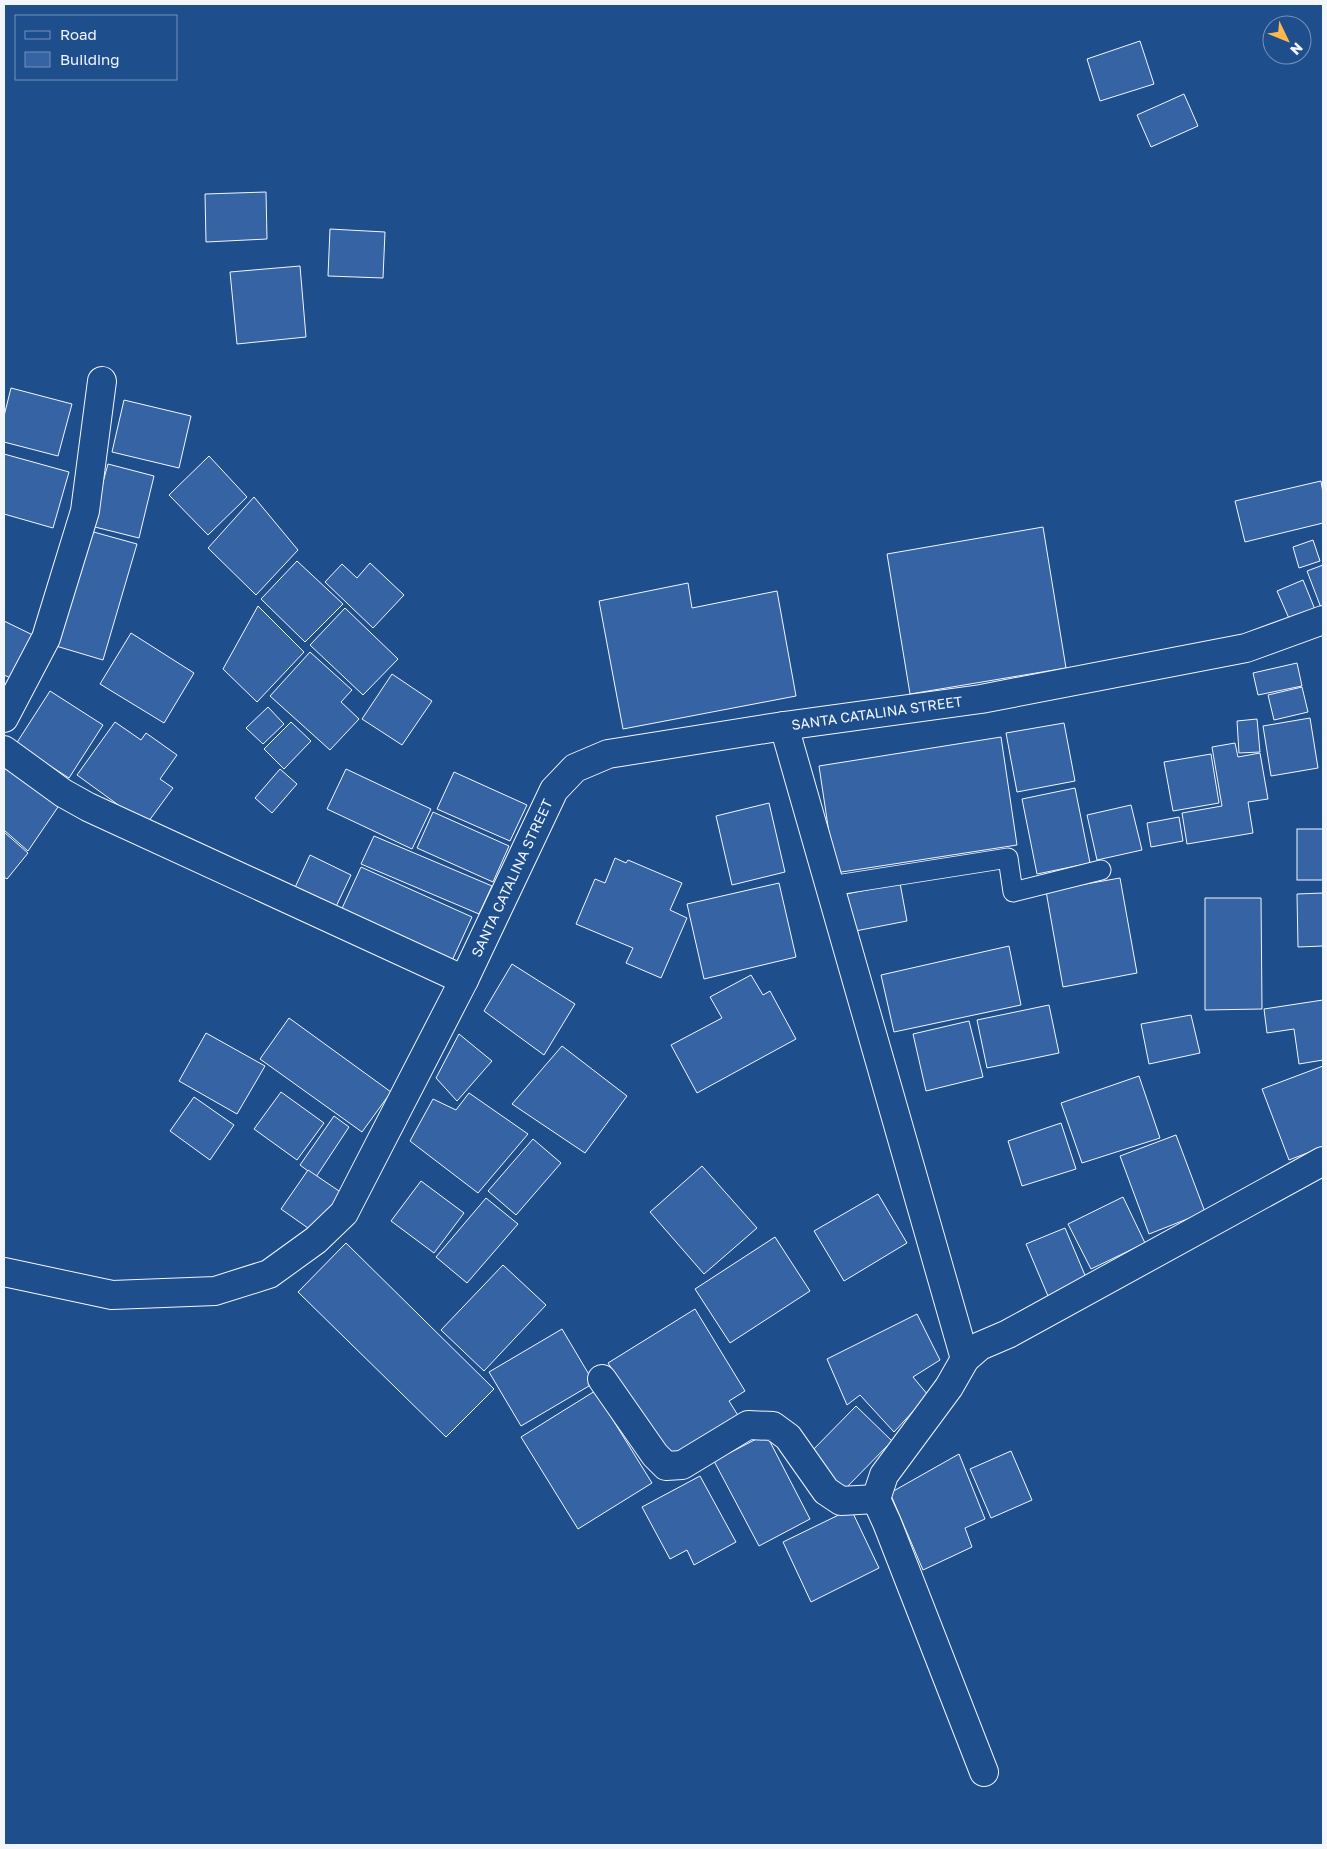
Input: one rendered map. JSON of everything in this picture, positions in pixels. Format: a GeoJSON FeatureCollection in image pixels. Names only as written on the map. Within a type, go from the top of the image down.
{"type":"FeatureCollection","features":[{"type":"Feature","properties":{"kind":"street"},"geometry":{"type":"LineString","coordinates":[[4,718],[46,638],[85,511],[102,381]]}},
{"type":"Feature","properties":{"kind":"street","name":"SANTA CATALINA STREET"},"geometry":{"type":"LineString","coordinates":[[4,1272],[112,1295],[215,1291],[269,1274],[316,1240],[344,1213],[464,980],[554,790],[575,768],[608,754],[784,726],[981,699],[1246,648],[1323,620]]}},
{"type":"Feature","properties":{"kind":"street"},"geometry":{"type":"LineString","coordinates":[[784,726],[965,1359]]}},
{"type":"Feature","properties":{"kind":"street"},"geometry":{"type":"LineString","coordinates":[[4,750],[62,793],[88,807],[464,980]]}},
{"type":"Feature","properties":{"kind":"street"},"geometry":{"type":"LineString","coordinates":[[984,1772],[876,1499],[884,1475],[948,1387],[965,1359],[980,1346],[1008,1334],[1323,1161]]}},
{"type":"Feature","properties":{"kind":"street"},"geometry":{"type":"LineString","coordinates":[[602,1379],[655,1455],[666,1466],[682,1465],[748,1425],[773,1426],[788,1437],[826,1491],[842,1501],[876,1499]]}},
{"type":"Feature","properties":{"kind":"lane"},"geometry":{"type":"LineString","coordinates":[[830,886],[1008,858],[1013,892],[1100,870]]}},
{"type":"Feature","properties":{"kind":"building"},"geometry":{"type":"Polygon","coordinates":[[[1140,41],[1154,84],[1100,101],[1087,59],[1140,41]]]}},
{"type":"Feature","properties":{"kind":"building"},"geometry":{"type":"Polygon","coordinates":[[[1184,94],[1198,126],[1151,147],[1137,115],[1184,94]]]}},
{"type":"Feature","properties":{"kind":"building"},"geometry":{"type":"Polygon","coordinates":[[[266,192],[267,239],[206,242],[205,194],[266,192]]]}},
{"type":"Feature","properties":{"kind":"building"},"geometry":{"type":"Polygon","coordinates":[[[330,229],[385,232],[383,278],[328,276],[330,229]]]}},
{"type":"Feature","properties":{"kind":"building"},"geometry":{"type":"Polygon","coordinates":[[[300,266],[306,337],[237,344],[230,272],[300,266]]]}},
{"type":"Feature","properties":{"kind":"building"},"geometry":{"type":"Polygon","coordinates":[[[11,388],[72,404],[58,456],[4,442],[4,416],[11,388]]]}},
{"type":"Feature","properties":{"kind":"building"},"geometry":{"type":"Polygon","coordinates":[[[124,400],[191,416],[179,468],[112,452],[124,400]]]}},
{"type":"Feature","properties":{"kind":"building"},"geometry":{"type":"Polygon","coordinates":[[[4,454],[69,472],[53,528],[4,514],[4,454]]]}},
{"type":"Feature","properties":{"kind":"building"},"geometry":{"type":"Polygon","coordinates":[[[209,456],[247,497],[208,535],[169,495],[209,456]]]}},
{"type":"Feature","properties":{"kind":"building"},"geometry":{"type":"Polygon","coordinates":[[[108,464],[154,476],[139,538],[91,526],[108,464]]]}},
{"type":"Feature","properties":{"kind":"building"},"geometry":{"type":"Polygon","coordinates":[[[1321,481],[1323,523],[1245,542],[1235,501],[1321,481]]]}},
{"type":"Feature","properties":{"kind":"building"},"geometry":{"type":"Polygon","coordinates":[[[254,497],[298,550],[256,595],[208,548],[254,497]]]}},
{"type":"Feature","properties":{"kind":"building"},"geometry":{"type":"Polygon","coordinates":[[[1043,527],[1066,668],[910,694],[887,554],[1043,527]]]}},
{"type":"Feature","properties":{"kind":"building"},"geometry":{"type":"Polygon","coordinates":[[[90,531],[137,544],[103,660],[56,646],[90,531]]]}},
{"type":"Feature","properties":{"kind":"building"},"geometry":{"type":"Polygon","coordinates":[[[1313,540],[1320,561],[1299,568],[1293,547],[1313,540]]]}},
{"type":"Feature","properties":{"kind":"building"},"geometry":{"type":"Polygon","coordinates":[[[297,561],[343,604],[305,642],[261,599],[297,561]]]}},
{"type":"Feature","properties":{"kind":"building"},"geometry":{"type":"Polygon","coordinates":[[[370,563],[404,595],[373,628],[325,582],[342,564],[357,578],[370,563]]]}},
{"type":"Feature","properties":{"kind":"building"},"geometry":{"type":"Polygon","coordinates":[[[1323,565],[1323,613],[1307,571],[1323,565]]]}},
{"type":"Feature","properties":{"kind":"building"},"geometry":{"type":"Polygon","coordinates":[[[1303,580],[1316,612],[1291,623],[1277,591],[1303,580]]]}},
{"type":"Feature","properties":{"kind":"building"},"geometry":{"type":"Polygon","coordinates":[[[688,583],[692,608],[777,591],[796,696],[623,729],[599,601],[688,583]]]}},
{"type":"Feature","properties":{"kind":"building"},"geometry":{"type":"Polygon","coordinates":[[[258,606],[304,652],[257,702],[223,669],[258,606]]]}},
{"type":"Feature","properties":{"kind":"building"},"geometry":{"type":"Polygon","coordinates":[[[345,608],[398,659],[363,695],[310,645],[345,608]]]}},
{"type":"Feature","properties":{"kind":"building"},"geometry":{"type":"Polygon","coordinates":[[[4,621],[37,637],[15,680],[4,675],[4,621]]]}},
{"type":"Feature","properties":{"kind":"building"},"geometry":{"type":"Polygon","coordinates":[[[131,633],[194,673],[164,723],[100,684],[131,633]]]}},
{"type":"Feature","properties":{"kind":"building"},"geometry":{"type":"Polygon","coordinates":[[[310,652],[352,690],[341,702],[359,719],[330,750],[270,696],[310,652]]]}},
{"type":"Feature","properties":{"kind":"building"},"geometry":{"type":"Polygon","coordinates":[[[1297,663],[1302,686],[1258,695],[1253,673],[1297,663]]]}},
{"type":"Feature","properties":{"kind":"building"},"geometry":{"type":"Polygon","coordinates":[[[392,674],[432,701],[402,745],[362,719],[392,674]]]}},
{"type":"Feature","properties":{"kind":"building"},"geometry":{"type":"Polygon","coordinates":[[[1302,687],[1308,712],[1274,720],[1268,695],[1302,687]]]}},
{"type":"Feature","properties":{"kind":"building"},"geometry":{"type":"Polygon","coordinates":[[[50,691],[103,725],[69,778],[16,744],[50,691]]]}},
{"type":"Feature","properties":{"kind":"building"},"geometry":{"type":"Polygon","coordinates":[[[268,707],[284,724],[263,744],[246,728],[268,707]]]}},
{"type":"Feature","properties":{"kind":"building"},"geometry":{"type":"Polygon","coordinates":[[[1310,718],[1318,768],[1271,776],[1263,726],[1310,718]]]}},
{"type":"Feature","properties":{"kind":"building"},"geometry":{"type":"Polygon","coordinates":[[[1257,719],[1260,752],[1239,753],[1237,721],[1257,719]]]}},
{"type":"Feature","properties":{"kind":"building"},"geometry":{"type":"Polygon","coordinates":[[[115,722],[141,740],[146,733],[177,755],[160,779],[173,788],[146,825],[77,775],[115,722]]]}},
{"type":"Feature","properties":{"kind":"building"},"geometry":{"type":"Polygon","coordinates":[[[291,722],[311,741],[284,769],[264,749],[291,722]]]}},
{"type":"Feature","properties":{"kind":"building"},"geometry":{"type":"Polygon","coordinates":[[[1064,723],[1075,781],[1017,792],[1006,733],[1064,723]]]}},
{"type":"Feature","properties":{"kind":"building"},"geometry":{"type":"Polygon","coordinates":[[[1001,737],[1017,845],[835,873],[819,766],[1001,737]]]}},
{"type":"Feature","properties":{"kind":"building"},"geometry":{"type":"Polygon","coordinates":[[[1235,743],[1238,757],[1260,753],[1268,799],[1248,802],[1253,833],[1187,844],[1182,813],[1222,806],[1212,747],[1235,743]]]}},
{"type":"Feature","properties":{"kind":"building"},"geometry":{"type":"Polygon","coordinates":[[[1211,754],[1219,803],[1173,811],[1164,762],[1211,754]]]}},
{"type":"Feature","properties":{"kind":"building"},"geometry":{"type":"Polygon","coordinates":[[[4,761],[58,807],[28,851],[4,830],[4,761]]]}},
{"type":"Feature","properties":{"kind":"building"},"geometry":{"type":"Polygon","coordinates":[[[280,769],[297,784],[272,813],[255,798],[280,769]]]}},
{"type":"Feature","properties":{"kind":"building"},"geometry":{"type":"Polygon","coordinates":[[[346,769],[431,809],[412,849],[327,809],[346,769]]]}},
{"type":"Feature","properties":{"kind":"building"},"geometry":{"type":"Polygon","coordinates":[[[454,772],[527,805],[510,841],[437,809],[454,772]]]}},
{"type":"Feature","properties":{"kind":"building"},"geometry":{"type":"Polygon","coordinates":[[[1075,788],[1090,863],[1037,874],[1022,799],[1075,788]]]}},
{"type":"Feature","properties":{"kind":"building"},"geometry":{"type":"Polygon","coordinates":[[[769,803],[785,872],[732,885],[716,816],[769,803]]]}},
{"type":"Feature","properties":{"kind":"building"},"geometry":{"type":"Polygon","coordinates":[[[1131,805],[1142,850],[1097,860],[1087,815],[1131,805]]]}},
{"type":"Feature","properties":{"kind":"building"},"geometry":{"type":"Polygon","coordinates":[[[433,812],[509,846],[493,882],[417,848],[433,812]]]}},
{"type":"Feature","properties":{"kind":"building"},"geometry":{"type":"Polygon","coordinates":[[[1179,817],[1183,841],[1151,847],[1147,823],[1179,817]]]}},
{"type":"Feature","properties":{"kind":"building"},"geometry":{"type":"Polygon","coordinates":[[[1297,829],[1323,829],[1323,880],[1297,880],[1297,829]]]}},
{"type":"Feature","properties":{"kind":"building"},"geometry":{"type":"Polygon","coordinates":[[[4,832],[28,853],[7,879],[4,877],[4,832]]]}},
{"type":"Feature","properties":{"kind":"building"},"geometry":{"type":"Polygon","coordinates":[[[374,836],[492,886],[479,914],[361,864],[374,836]]]}},
{"type":"Feature","properties":{"kind":"building"},"geometry":{"type":"Polygon","coordinates":[[[310,855],[351,875],[333,913],[292,894],[310,855]]]}},
{"type":"Feature","properties":{"kind":"building"},"geometry":{"type":"Polygon","coordinates":[[[615,858],[626,863],[628,860],[682,883],[670,910],[687,918],[661,978],[626,963],[633,948],[576,924],[595,879],[605,883],[615,858]]]}},
{"type":"Feature","properties":{"kind":"building"},"geometry":{"type":"Polygon","coordinates":[[[361,867],[472,917],[450,965],[339,915],[361,867]]]}},
{"type":"Feature","properties":{"kind":"building"},"geometry":{"type":"Polygon","coordinates":[[[1120,878],[1137,973],[1063,987],[1046,891],[1120,878]]]}},
{"type":"Feature","properties":{"kind":"building"},"geometry":{"type":"Polygon","coordinates":[[[779,883],[796,957],[704,979],[687,904],[779,883]]]}},
{"type":"Feature","properties":{"kind":"building"},"geometry":{"type":"Polygon","coordinates":[[[900,883],[907,921],[850,932],[842,895],[900,883]]]}},
{"type":"Feature","properties":{"kind":"building"},"geometry":{"type":"Polygon","coordinates":[[[1323,893],[1323,946],[1298,947],[1297,894],[1323,893]]]}},
{"type":"Feature","properties":{"kind":"building"},"geometry":{"type":"Polygon","coordinates":[[[1205,898],[1261,898],[1262,1009],[1205,1010],[1205,898]]]}},
{"type":"Feature","properties":{"kind":"building"},"geometry":{"type":"Polygon","coordinates":[[[1009,946],[1021,1005],[894,1032],[881,975],[1009,946]]]}},
{"type":"Feature","properties":{"kind":"building"},"geometry":{"type":"Polygon","coordinates":[[[512,964],[575,1004],[544,1055],[484,1011],[512,964]]]}},
{"type":"Feature","properties":{"kind":"building"},"geometry":{"type":"Polygon","coordinates":[[[751,975],[763,995],[770,991],[796,1039],[697,1093],[671,1045],[722,1018],[710,997],[751,975]]]}},
{"type":"Feature","properties":{"kind":"building"},"geometry":{"type":"Polygon","coordinates":[[[1323,1000],[1323,1060],[1299,1064],[1294,1029],[1267,1033],[1264,1009],[1323,1000]]]}},
{"type":"Feature","properties":{"kind":"building"},"geometry":{"type":"Polygon","coordinates":[[[1049,1005],[1059,1053],[987,1068],[977,1020],[1049,1005]]]}},
{"type":"Feature","properties":{"kind":"building"},"geometry":{"type":"Polygon","coordinates":[[[1191,1015],[1200,1053],[1149,1064],[1141,1024],[1191,1015]]]}},
{"type":"Feature","properties":{"kind":"building"},"geometry":{"type":"Polygon","coordinates":[[[289,1018],[391,1092],[362,1132],[260,1059],[289,1018]]]}},
{"type":"Feature","properties":{"kind":"building"},"geometry":{"type":"Polygon","coordinates":[[[969,1021],[983,1077],[926,1091],[913,1034],[969,1021]]]}},
{"type":"Feature","properties":{"kind":"building"},"geometry":{"type":"Polygon","coordinates":[[[206,1033],[265,1066],[237,1114],[179,1081],[206,1033]]]}},
{"type":"Feature","properties":{"kind":"building"},"geometry":{"type":"Polygon","coordinates":[[[459,1034],[492,1061],[457,1101],[436,1078],[459,1034]]]}},
{"type":"Feature","properties":{"kind":"building"},"geometry":{"type":"Polygon","coordinates":[[[562,1046],[627,1096],[585,1153],[512,1104],[562,1046]]]}},
{"type":"Feature","properties":{"kind":"building"},"geometry":{"type":"Polygon","coordinates":[[[1323,1066],[1323,1147],[1289,1160],[1262,1089],[1323,1066]]]}},
{"type":"Feature","properties":{"kind":"building"},"geometry":{"type":"Polygon","coordinates":[[[1139,1076],[1160,1138],[1082,1163],[1061,1103],[1139,1076]]]}},
{"type":"Feature","properties":{"kind":"building"},"geometry":{"type":"Polygon","coordinates":[[[281,1092],[324,1123],[297,1160],[254,1129],[281,1092]]]}},
{"type":"Feature","properties":{"kind":"building"},"geometry":{"type":"Polygon","coordinates":[[[469,1093],[528,1134],[478,1193],[410,1141],[433,1099],[456,1110],[469,1093]]]}},
{"type":"Feature","properties":{"kind":"building"},"geometry":{"type":"Polygon","coordinates":[[[194,1097],[234,1125],[210,1160],[170,1131],[194,1097]]]}},
{"type":"Feature","properties":{"kind":"building"},"geometry":{"type":"Polygon","coordinates":[[[334,1116],[349,1127],[316,1177],[300,1165],[334,1116]]]}},
{"type":"Feature","properties":{"kind":"building"},"geometry":{"type":"Polygon","coordinates":[[[1061,1123],[1076,1169],[1022,1186],[1008,1141],[1061,1123]]]}},
{"type":"Feature","properties":{"kind":"building"},"geometry":{"type":"Polygon","coordinates":[[[1176,1135],[1205,1212],[1149,1234],[1120,1156],[1176,1135]]]}},
{"type":"Feature","properties":{"kind":"building"},"geometry":{"type":"Polygon","coordinates":[[[533,1139],[561,1163],[516,1215],[488,1191],[533,1139]]]}},
{"type":"Feature","properties":{"kind":"building"},"geometry":{"type":"Polygon","coordinates":[[[702,1166],[757,1228],[704,1274],[650,1212],[702,1166]]]}},
{"type":"Feature","properties":{"kind":"building"},"geometry":{"type":"Polygon","coordinates":[[[308,1170],[342,1193],[315,1233],[281,1209],[308,1170]]]}},
{"type":"Feature","properties":{"kind":"building"},"geometry":{"type":"Polygon","coordinates":[[[421,1181],[464,1213],[434,1253],[391,1221],[421,1181]]]}},
{"type":"Feature","properties":{"kind":"building"},"geometry":{"type":"Polygon","coordinates":[[[878,1194],[907,1243],[844,1281],[814,1231],[878,1194]]]}},
{"type":"Feature","properties":{"kind":"building"},"geometry":{"type":"Polygon","coordinates":[[[1123,1197],[1145,1243],[1091,1269],[1068,1224],[1123,1197]]]}},
{"type":"Feature","properties":{"kind":"building"},"geometry":{"type":"Polygon","coordinates":[[[486,1198],[518,1224],[467,1283],[436,1257],[486,1198]]]}},
{"type":"Feature","properties":{"kind":"building"},"geometry":{"type":"Polygon","coordinates":[[[1065,1228],[1087,1280],[1048,1296],[1026,1244],[1065,1228]]]}},
{"type":"Feature","properties":{"kind":"building"},"geometry":{"type":"Polygon","coordinates":[[[775,1237],[810,1291],[730,1343],[695,1289],[775,1237]]]}},
{"type":"Feature","properties":{"kind":"building"},"geometry":{"type":"Polygon","coordinates":[[[346,1243],[494,1389],[446,1437],[298,1292],[346,1243]]]}},
{"type":"Feature","properties":{"kind":"building"},"geometry":{"type":"Polygon","coordinates":[[[503,1265],[546,1305],[484,1371],[441,1330],[503,1265]]]}},
{"type":"Feature","properties":{"kind":"building"},"geometry":{"type":"Polygon","coordinates":[[[695,1309],[745,1391],[729,1401],[739,1417],[668,1461],[608,1363],[695,1309]]]}},
{"type":"Feature","properties":{"kind":"building"},"geometry":{"type":"Polygon","coordinates":[[[917,1314],[940,1360],[913,1377],[928,1395],[894,1432],[860,1395],[847,1405],[827,1359],[917,1314]]]}},
{"type":"Feature","properties":{"kind":"building"},"geometry":{"type":"Polygon","coordinates":[[[562,1329],[594,1383],[521,1426],[489,1372],[562,1329]]]}},
{"type":"Feature","properties":{"kind":"building"},"geometry":{"type":"Polygon","coordinates":[[[595,1391],[652,1483],[578,1529],[521,1437],[595,1391]]]}},
{"type":"Feature","properties":{"kind":"building"},"geometry":{"type":"Polygon","coordinates":[[[856,1406],[892,1441],[844,1490],[807,1456],[856,1406]]]}},
{"type":"Feature","properties":{"kind":"building"},"geometry":{"type":"Polygon","coordinates":[[[766,1434],[810,1519],[759,1546],[714,1461],[766,1434]]]}},
{"type":"Feature","properties":{"kind":"building"},"geometry":{"type":"Polygon","coordinates":[[[1011,1451],[1032,1500],[991,1518],[970,1469],[1011,1451]]]}},
{"type":"Feature","properties":{"kind":"building"},"geometry":{"type":"Polygon","coordinates":[[[959,1454],[985,1519],[965,1528],[972,1547],[923,1570],[890,1493],[959,1454]]]}},
{"type":"Feature","properties":{"kind":"building"},"geometry":{"type":"Polygon","coordinates":[[[700,1476],[736,1542],[694,1565],[687,1550],[670,1559],[642,1507],[700,1476]]]}},
{"type":"Feature","properties":{"kind":"building"},"geometry":{"type":"Polygon","coordinates":[[[851,1509],[879,1568],[811,1602],[783,1542],[851,1509]]]}}]}
